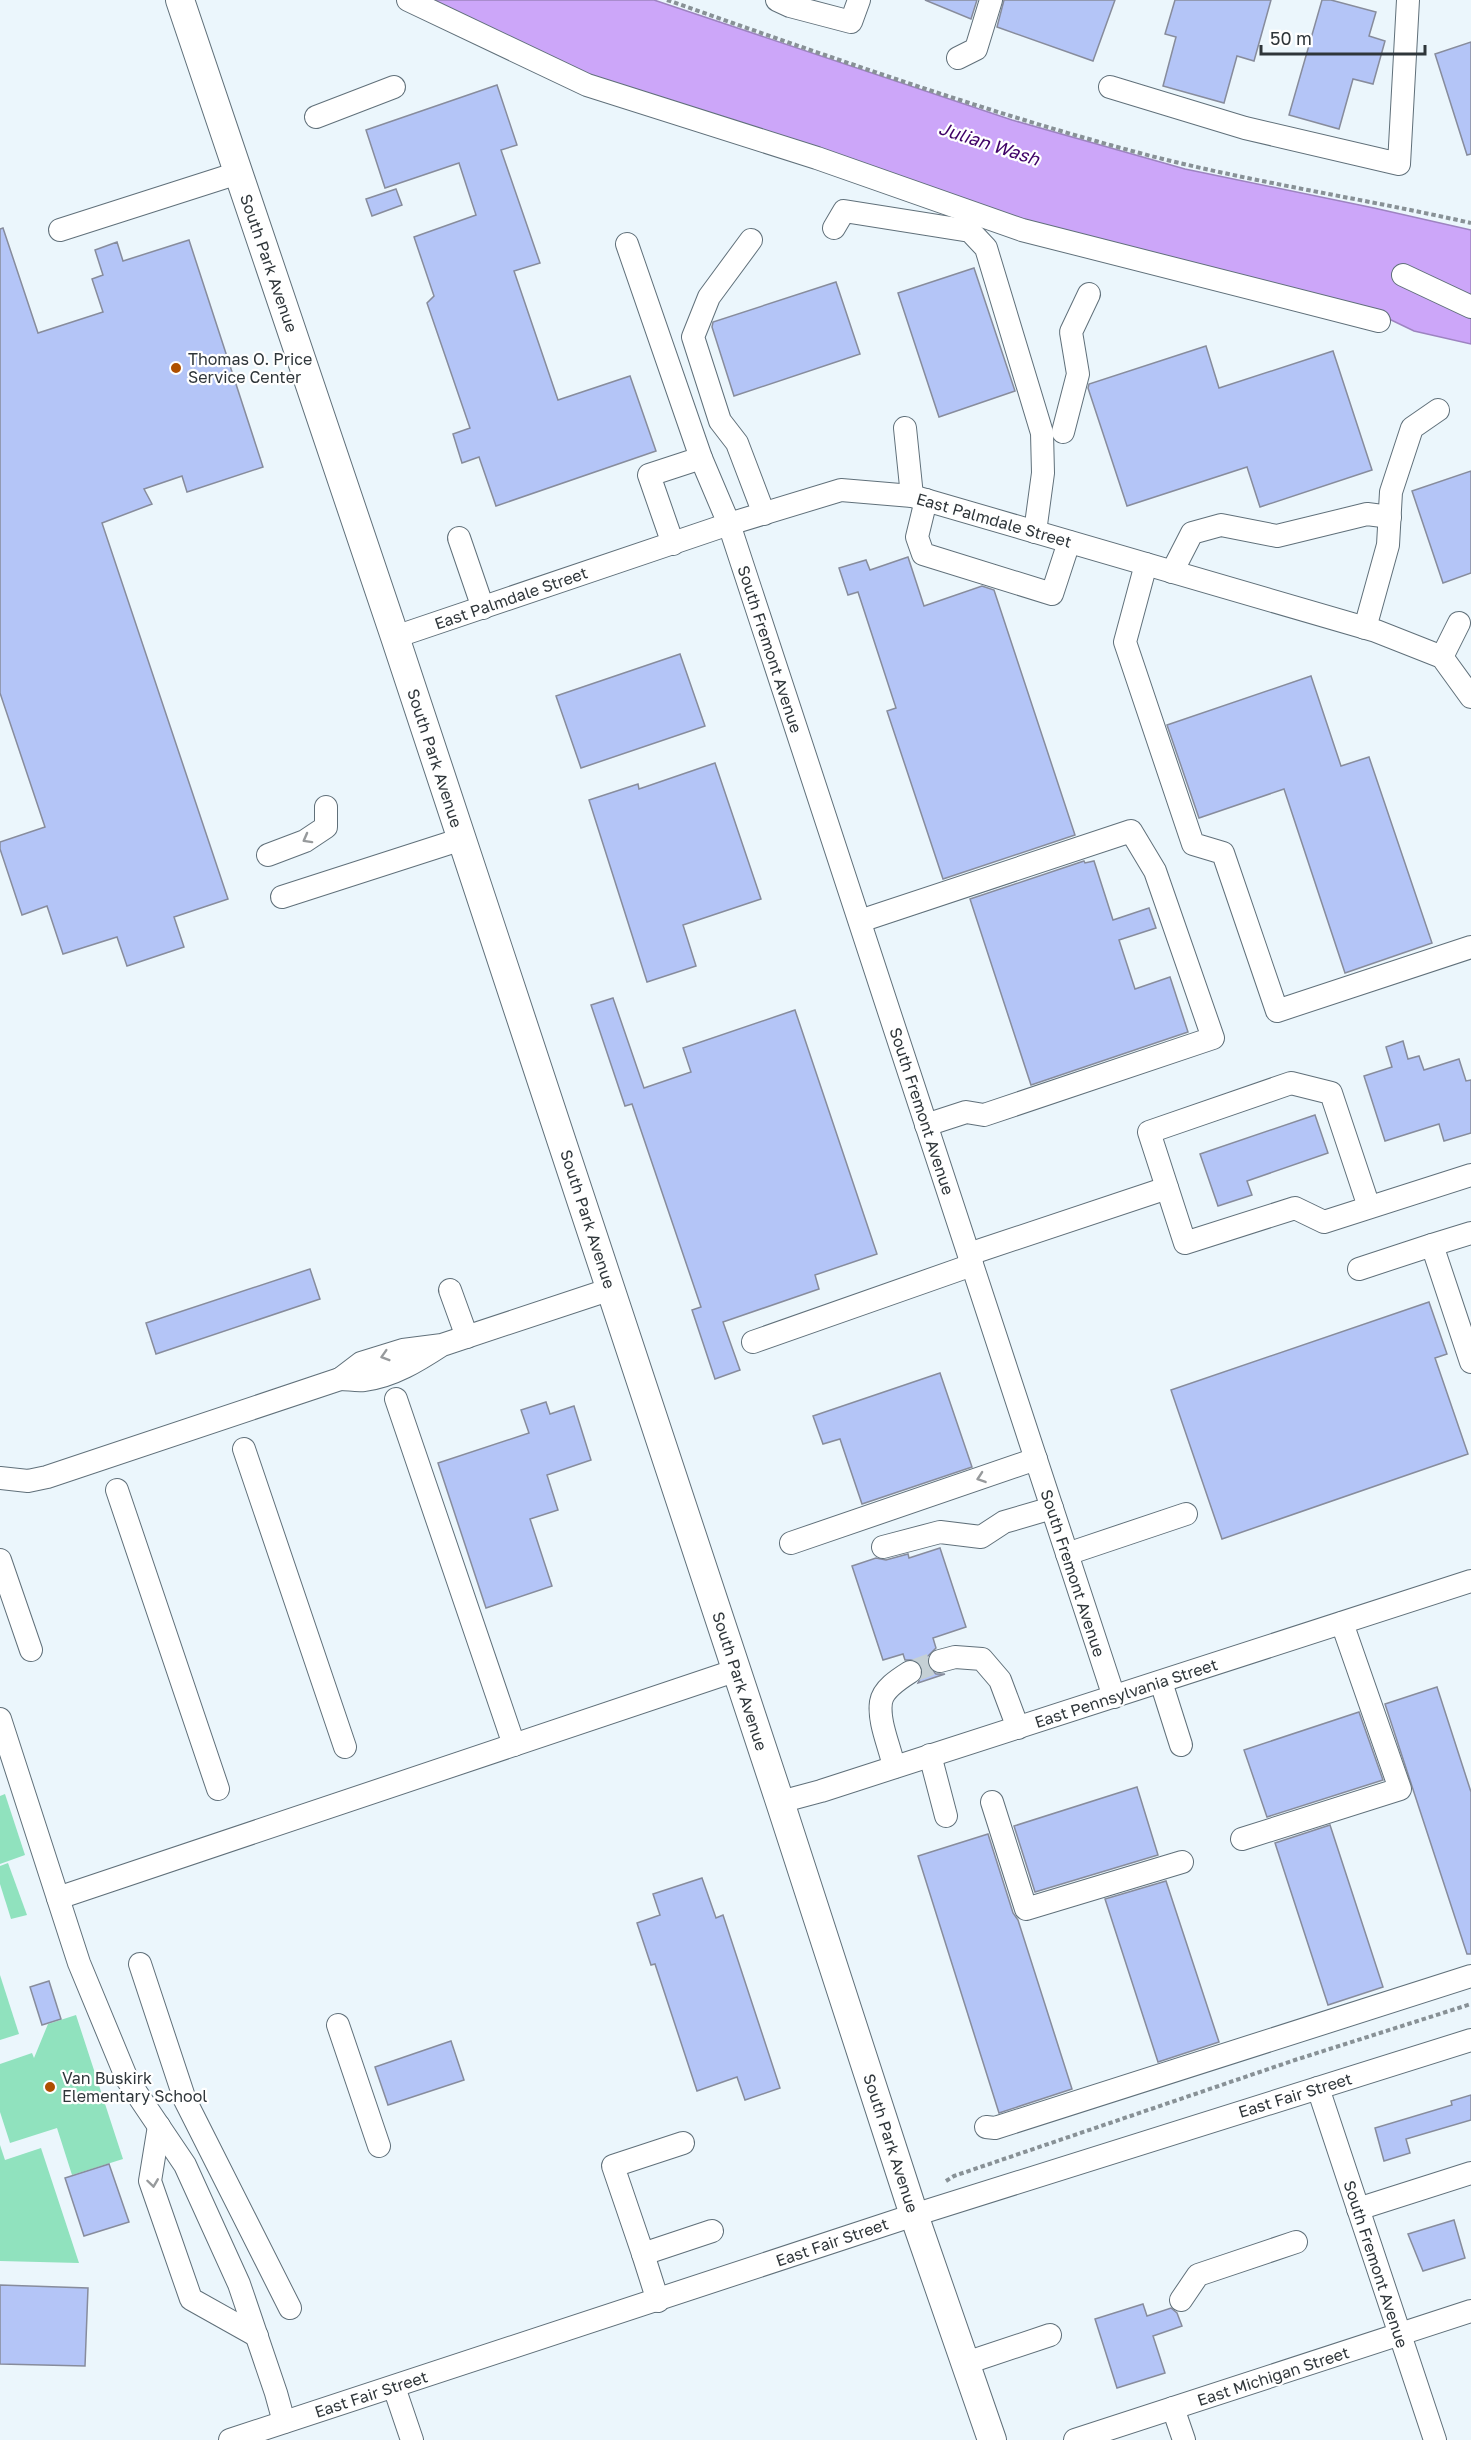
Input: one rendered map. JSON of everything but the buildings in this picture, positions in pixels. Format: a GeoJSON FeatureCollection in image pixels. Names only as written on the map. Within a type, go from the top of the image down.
{"type":"FeatureCollection","features":[{"type":"Feature","properties":{"kind":"main road","name":"South Park Avenue"},"geometry":{"type":"LineString","coordinates":[[180,0],[462,839],[737,1670],[914,2215],[992,2440]]}},
{"type":"Feature","properties":{"kind":"street"},"geometry":{"type":"LineString","coordinates":[[408,0],[587,85],[817,158],[1022,230],[1379,321]]}},
{"type":"Feature","properties":{"kind":"street"},"geometry":{"type":"LineString","coordinates":[[777,0],[790,6],[851,22],[859,0]]}},
{"type":"Feature","properties":{"kind":"street"},"geometry":{"type":"LineString","coordinates":[[958,58],[976,49],[991,0]]}},
{"type":"Feature","properties":{"kind":"street"},"geometry":{"type":"LineString","coordinates":[[1110,87],[1245,128],[1399,164],[1408,0]]}},
{"type":"Feature","properties":{"kind":"street"},"geometry":{"type":"LineString","coordinates":[[316,117],[394,87]]}},
{"type":"Feature","properties":{"kind":"street"},"geometry":{"type":"LineString","coordinates":[[60,230],[238,173]]}},
{"type":"Feature","properties":{"kind":"street"},"geometry":{"type":"LineString","coordinates":[[834,228],[844,211],[970,231],[986,249],[1042,433],[1043,473],[1035,532]]}},
{"type":"Feature","properties":{"kind":"street"},"geometry":{"type":"LineString","coordinates":[[751,240],[709,297],[693,337],[720,421],[736,443],[764,514]]}},
{"type":"Feature","properties":{"kind":"street","name":"South Fremont Avenue"},"geometry":{"type":"LineString","coordinates":[[627,244],[701,458],[729,525],[1114,1697]]}},
{"type":"Feature","properties":{"kind":"street"},"geometry":{"type":"LineString","coordinates":[[1403,275],[1471,307]]}},
{"type":"Feature","properties":{"kind":"street"},"geometry":{"type":"LineString","coordinates":[[1063,432],[1078,374],[1071,332],[1089,294]]}},
{"type":"Feature","properties":{"kind":"street"},"geometry":{"type":"LineString","coordinates":[[1365,628],[1388,545],[1391,492],[1412,428],[1438,410]]}},
{"type":"Feature","properties":{"kind":"street"},"geometry":{"type":"LineString","coordinates":[[905,428],[919,498],[917,537],[923,554],[1052,594],[1069,542]]}},
{"type":"Feature","properties":{"kind":"street"},"geometry":{"type":"LineString","coordinates":[[672,544],[650,475],[701,458]]}},
{"type":"Feature","properties":{"kind":"street","name":"East Palmdale Street"},"geometry":{"type":"LineString","coordinates":[[395,637],[729,525],[841,490],[919,498],[1365,628],[1442,657]]}},
{"type":"Feature","properties":{"kind":"street"},"geometry":{"type":"LineString","coordinates":[[1172,572],[1192,533],[1221,525],[1277,536],[1367,514],[1390,517]]}},
{"type":"Feature","properties":{"kind":"street"},"geometry":{"type":"LineString","coordinates":[[459,538],[483,608]]}},
{"type":"Feature","properties":{"kind":"street"},"geometry":{"type":"LineString","coordinates":[[1146,564],[1125,642],[1193,844],[1223,853],[1277,1011],[1471,947]]}},
{"type":"Feature","properties":{"kind":"street"},"geometry":{"type":"LineString","coordinates":[[1459,623],[1442,657],[1471,697]]}},
{"type":"Feature","properties":{"kind":"street"},"geometry":{"type":"LineString","coordinates":[[268,855],[305,841],[326,827],[326,807]]}},
{"type":"Feature","properties":{"kind":"street"},"geometry":{"type":"LineString","coordinates":[[860,921],[1131,831],[1155,871],[1213,1038],[984,1115],[966,1112],[926,1125]]}},
{"type":"Feature","properties":{"kind":"street"},"geometry":{"type":"LineString","coordinates":[[282,897],[462,839]]}},
{"type":"Feature","properties":{"kind":"street"},"geometry":{"type":"LineString","coordinates":[[1369,1207],[1331,1093],[1291,1083],[1149,1132],[1185,1243],[1295,1208],[1324,1222],[1471,1175]]}},
{"type":"Feature","properties":{"kind":"street"},"geometry":{"type":"LineString","coordinates":[[753,1342],[1167,1188]]}},
{"type":"Feature","properties":{"kind":"street"},"geometry":{"type":"LineString","coordinates":[[1359,1269],[1471,1233]]}},
{"type":"Feature","properties":{"kind":"street"},"geometry":{"type":"LineString","coordinates":[[1432,1245],[1471,1362]]}},
{"type":"Feature","properties":{"kind":"street"},"geometry":{"type":"LineString","coordinates":[[0,1478],[28,1481],[47,1477],[340,1379],[368,1361],[403,1350],[442,1346],[611,1289]]}},
{"type":"Feature","properties":{"kind":"street"},"geometry":{"type":"LineString","coordinates":[[450,1290],[467,1338]]}},
{"type":"Feature","properties":{"kind":"street"},"geometry":{"type":"LineString","coordinates":[[396,1399],[514,1745]]}},
{"type":"Feature","properties":{"kind":"street"},"geometry":{"type":"LineString","coordinates":[[244,1449],[345,1747]]}},
{"type":"Feature","properties":{"kind":"street"},"geometry":{"type":"LineString","coordinates":[[791,1543],[1036,1459]]}},
{"type":"Feature","properties":{"kind":"street"},"geometry":{"type":"LineString","coordinates":[[117,1490],[218,1789]]}},
{"type":"Feature","properties":{"kind":"street"},"geometry":{"type":"LineString","coordinates":[[883,1547],[940,1532],[981,1537],[1004,1522],[1052,1508]]}},
{"type":"Feature","properties":{"kind":"street"},"geometry":{"type":"LineString","coordinates":[[1067,1554],[1186,1514]]}},
{"type":"Feature","properties":{"kind":"street"},"geometry":{"type":"LineString","coordinates":[[0,1560],[31,1650]]}},
{"type":"Feature","properties":{"kind":"street","name":"East Pennsylvania Street"},"geometry":{"type":"LineString","coordinates":[[780,1802],[822,1791],[1471,1581]]}},
{"type":"Feature","properties":{"kind":"street"},"geometry":{"type":"LineString","coordinates":[[1242,1839],[1400,1788],[1342,1623]]}},
{"type":"Feature","properties":{"kind":"street"},"geometry":{"type":"LineString","coordinates":[[940,1661],[955,1657],[982,1659],[1000,1680],[1018,1728]]}},
{"type":"Feature","properties":{"kind":"street"},"geometry":{"type":"LineString","coordinates":[[58,1898],[737,1670]]}},
{"type":"Feature","properties":{"kind":"street"},"geometry":{"type":"LineString","coordinates":[[894,1767],[882,1719],[881,1700],[893,1683],[910,1672]]}},
{"type":"Feature","properties":{"kind":"street"},"geometry":{"type":"LineString","coordinates":[[1161,1682],[1181,1745]]}},
{"type":"Feature","properties":{"kind":"street"},"geometry":{"type":"LineString","coordinates":[[0,1719],[79,1963],[127,2079],[185,2165],[239,2284],[284,2422]]}},
{"type":"Feature","properties":{"kind":"street"},"geometry":{"type":"LineString","coordinates":[[930,1755],[946,1816]]}},
{"type":"Feature","properties":{"kind":"street"},"geometry":{"type":"LineString","coordinates":[[992,1802],[1026,1909],[1182,1862]]}},
{"type":"Feature","properties":{"kind":"street"},"geometry":{"type":"LineString","coordinates":[[140,1964],[185,2100],[290,2308]]}},
{"type":"Feature","properties":{"kind":"street"},"geometry":{"type":"LineString","coordinates":[[986,2127],[995,2128],[1471,1976]]}},
{"type":"Feature","properties":{"kind":"street"},"geometry":{"type":"LineString","coordinates":[[338,2025],[379,2146]]}},
{"type":"Feature","properties":{"kind":"street","name":"East Fair Street"},"geometry":{"type":"LineString","coordinates":[[230,2440],[914,2215],[1471,2040]]}},
{"type":"Feature","properties":{"kind":"street","name":"South Fremont Avenue"},"geometry":{"type":"LineString","coordinates":[[1318,2088],[1435,2440]]}},
{"type":"Feature","properties":{"kind":"street"},"geometry":{"type":"LineString","coordinates":[[159,2126],[150,2181],[191,2300],[257,2336]]}},
{"type":"Feature","properties":{"kind":"street"},"geometry":{"type":"LineString","coordinates":[[658,2301],[613,2166],[683,2143]]}},
{"type":"Feature","properties":{"kind":"street"},"geometry":{"type":"LineString","coordinates":[[1358,2209],[1471,2173]]}},
{"type":"Feature","properties":{"kind":"street"},"geometry":{"type":"LineString","coordinates":[[643,2254],[712,2232]]}},
{"type":"Feature","properties":{"kind":"street"},"geometry":{"type":"LineString","coordinates":[[1181,2300],[1198,2275],[1296,2242]]}},
{"type":"Feature","properties":{"kind":"street","name":"East Michigan Street"},"geometry":{"type":"LineString","coordinates":[[1075,2440],[1471,2311]]}},
{"type":"Feature","properties":{"kind":"street"},"geometry":{"type":"LineString","coordinates":[[966,2363],[1050,2335]]}},
{"type":"Feature","properties":{"kind":"street"},"geometry":{"type":"LineString","coordinates":[[394,2387],[412,2440]]}},
{"type":"Feature","properties":{"kind":"street"},"geometry":{"type":"LineString","coordinates":[[1173,2408],[1184,2440]]}},
{"type":"Feature","properties":{"kind":"path"},"geometry":{"type":"LineString","coordinates":[[667,0],[864,68],[1086,138],[1200,168],[1389,204],[1471,223]]}},
{"type":"Feature","properties":{"kind":"path"},"geometry":{"type":"LineString","coordinates":[[954,2176],[1295,2060],[1471,2004]]}},
{"type":"Feature","properties":{"kind":"green space"},"geometry":{"type":"Polygon","coordinates":[[[5,1794],[25,1855],[0,1864],[0,1796],[5,1794]]]}},
{"type":"Feature","properties":{"kind":"green space"},"geometry":{"type":"Polygon","coordinates":[[[8,1863],[27,1915],[11,1919],[0,1884],[0,1866],[8,1863]]]}},
{"type":"Feature","properties":{"kind":"green space"},"geometry":{"type":"Polygon","coordinates":[[[0,1975],[19,2034],[0,2040],[0,1975]]]}},
{"type":"Feature","properties":{"kind":"green space"},"geometry":{"type":"Polygon","coordinates":[[[76,2015],[123,2159],[72,2175],[57,2128],[10,2143],[0,2112],[0,2064],[32,2053],[34,2058],[48,2024],[76,2015]]]}},
{"type":"Feature","properties":{"kind":"green space"},"geometry":{"type":"Polygon","coordinates":[[[0,2145],[5,2160],[41,2148],[79,2263],[0,2261],[0,2145]]]}},
{"type":"Feature","properties":{"kind":"water","name":"Julian Wash"},"geometry":{"type":"Polygon","coordinates":[[[424,0],[654,0],[1012,120],[1185,169],[1471,230],[1471,344],[1414,331],[1360,305],[1086,242],[593,77],[424,0]]]}},
{"type":"Feature","properties":{"kind":"tunnel"},"geometry":{"type":"LineString","coordinates":[[910,1672],[940,1661]]}},
{"type":"Feature","properties":{"kind":"place","name":"Thomas O. Price Service Center"},"geometry":{"type":"Point","coordinates":[176,368]}},
{"type":"Feature","properties":{"kind":"place","name":"Van Buskirk Elementary School"},"geometry":{"type":"Point","coordinates":[50,2087]}}]}
